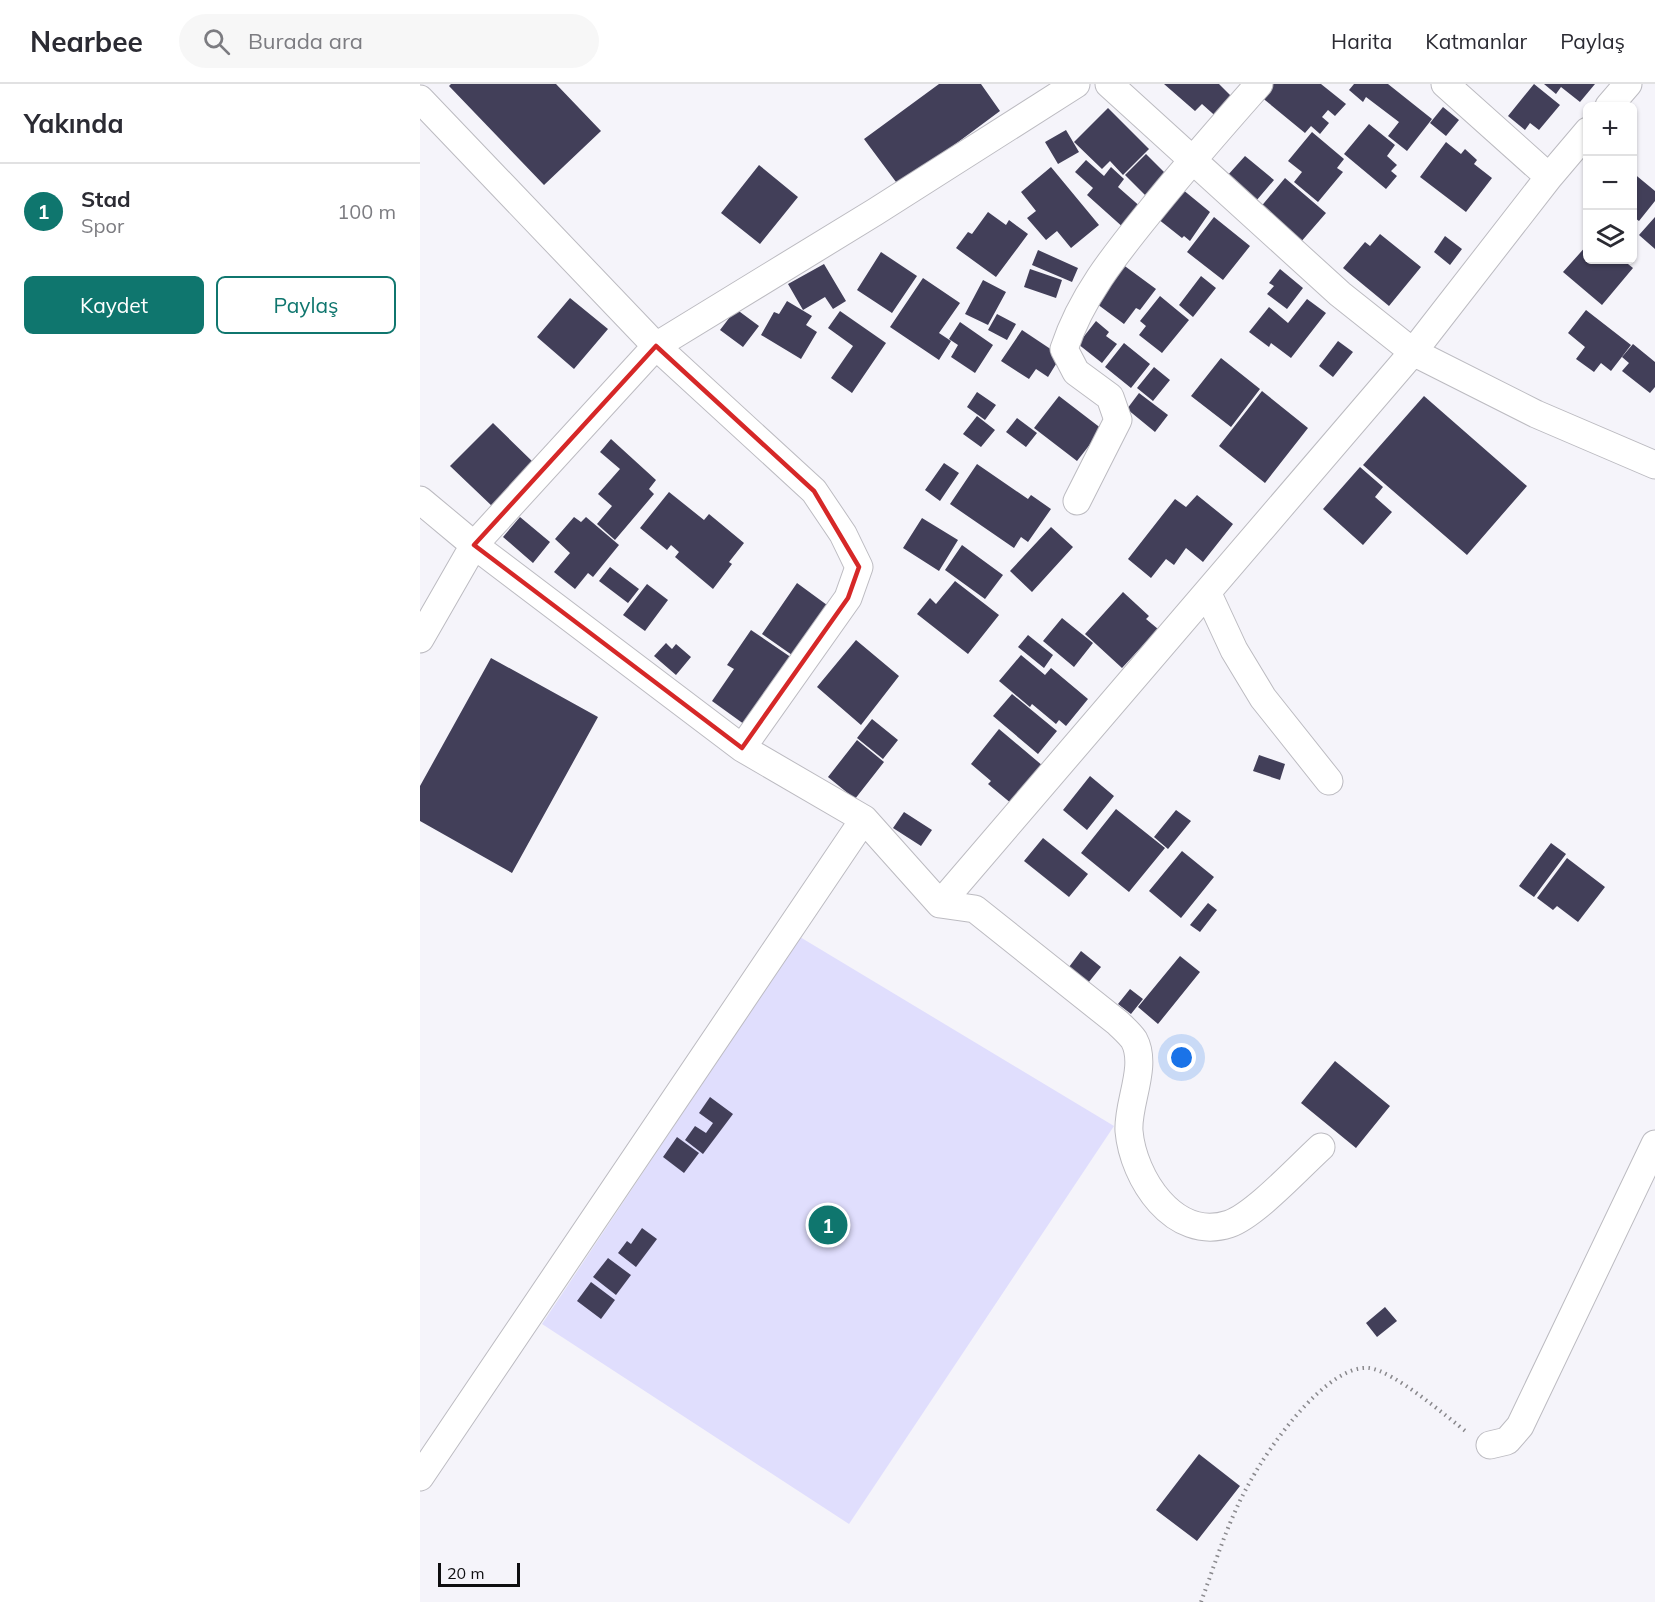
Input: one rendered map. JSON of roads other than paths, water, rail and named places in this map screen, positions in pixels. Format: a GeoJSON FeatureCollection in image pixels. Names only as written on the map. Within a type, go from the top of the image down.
{"type":"FeatureCollection","features":[{"type":"Feature","properties":{"kind":"street"},"geometry":{"type":"LineString","coordinates":[[420,639],[474,545],[656,346],[875,212],[1076,84]]}},
{"type":"Feature","properties":{"kind":"street"},"geometry":{"type":"LineString","coordinates":[[1109,84],[1340,294],[1413,352],[1536,414],[1655,465]]}},
{"type":"Feature","properties":{"kind":"street"},"geometry":{"type":"LineString","coordinates":[[1077,501],[1118,420],[1110,397],[1076,372],[1064,350],[1074,319],[1103,270],[1193,158],[1259,84]]}},
{"type":"Feature","properties":{"kind":"street"},"geometry":{"type":"LineString","coordinates":[[1444,84],[1549,177]]}},
{"type":"Feature","properties":{"kind":"street"},"geometry":{"type":"LineString","coordinates":[[1612,102],[1628,84]]}},
{"type":"Feature","properties":{"kind":"street"},"geometry":{"type":"LineString","coordinates":[[420,99],[656,346],[814,491],[843,534],[859,567],[848,598],[742,748]]}},
{"type":"Feature","properties":{"kind":"street"},"geometry":{"type":"LineString","coordinates":[[940,904],[1413,352],[1583,136]]}},
{"type":"Feature","properties":{"kind":"street"},"geometry":{"type":"LineString","coordinates":[[420,500],[474,545],[742,748],[864,819],[940,904],[975,909],[1119,1023],[1134,1041],[1138,1060],[1129,1130],[1136,1165],[1154,1198],[1177,1217],[1207,1227],[1230,1224],[1251,1210],[1321,1147]]}},
{"type":"Feature","properties":{"kind":"street"},"geometry":{"type":"LineString","coordinates":[[1208,594],[1234,650],[1263,698],[1329,781]]}},
{"type":"Feature","properties":{"kind":"street"},"geometry":{"type":"LineString","coordinates":[[420,1477],[864,819]]}},
{"type":"Feature","properties":{"kind":"street"},"geometry":{"type":"LineString","coordinates":[[1490,1445],[1507,1441],[1520,1426],[1655,1144]]}},
{"type":"Feature","properties":{"kind":"place","name":"Stad"},"geometry":{"type":"Point","coordinates":[828,1225]}}]}
